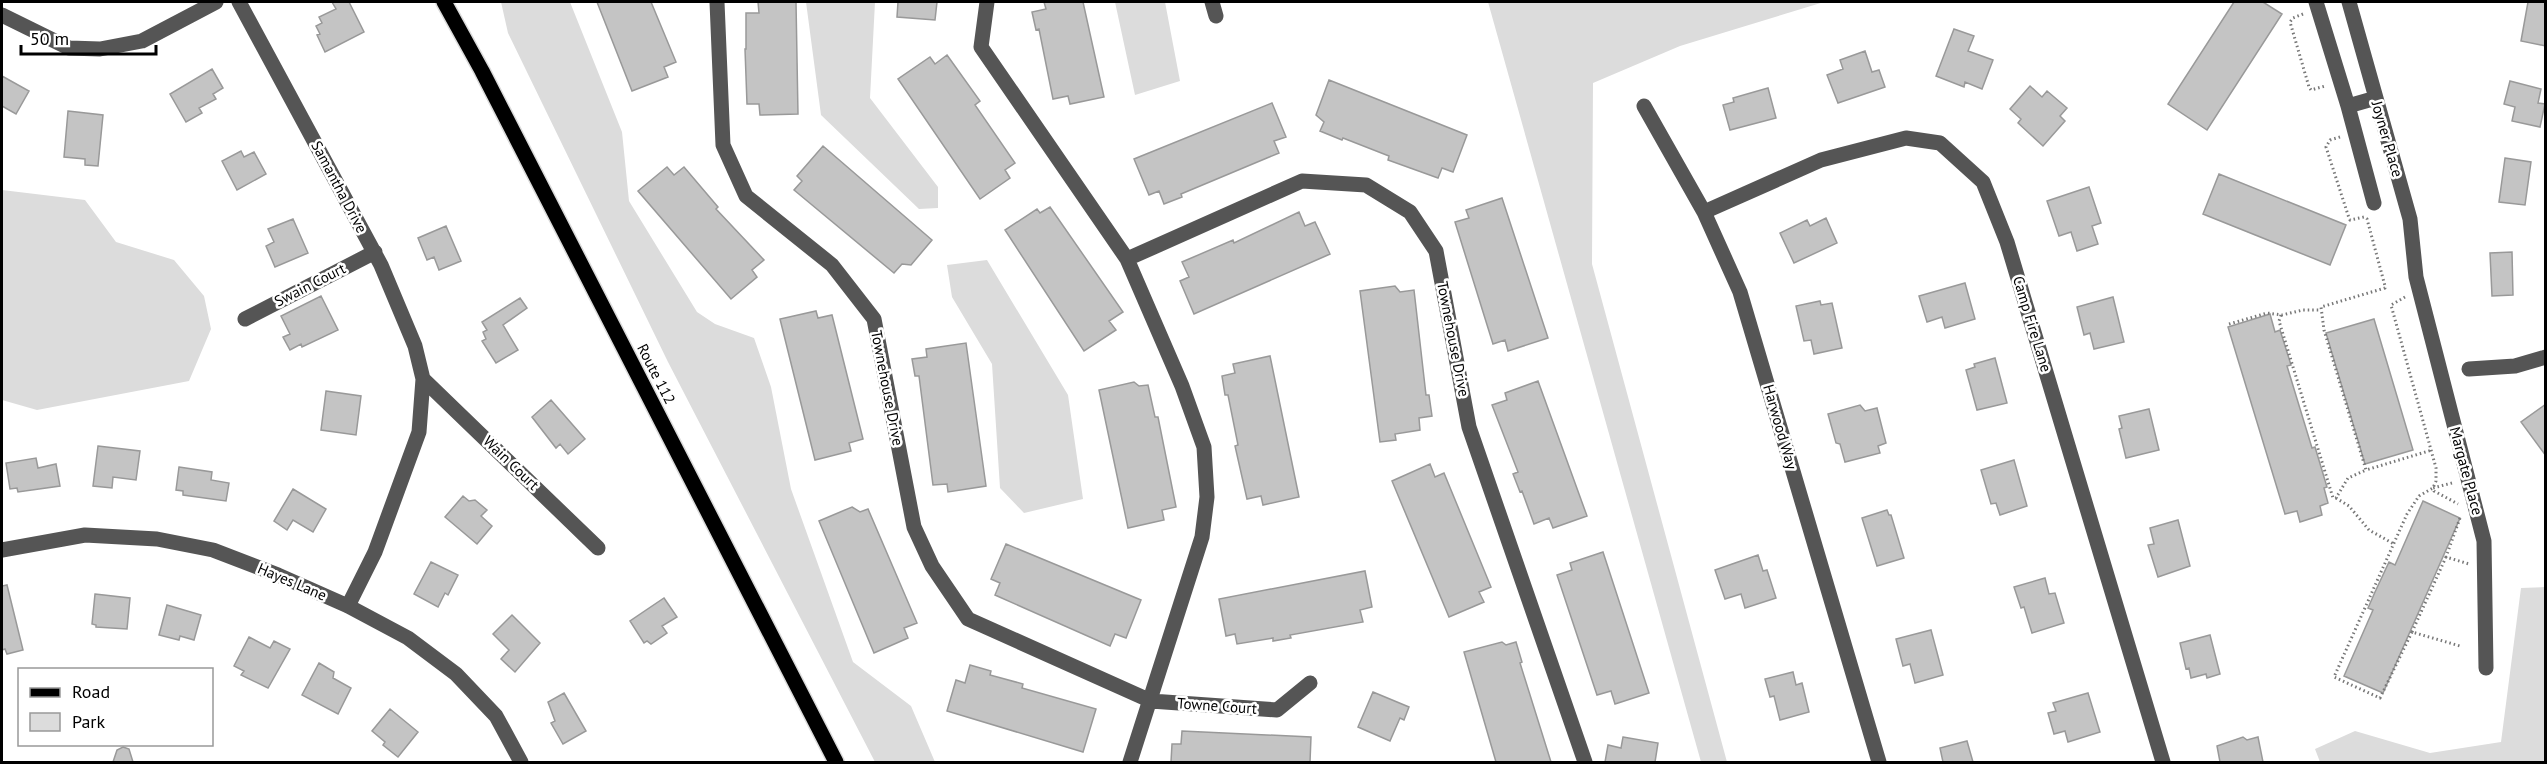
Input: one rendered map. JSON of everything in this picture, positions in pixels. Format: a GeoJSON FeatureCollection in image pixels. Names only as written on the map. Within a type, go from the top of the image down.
{"type":"FeatureCollection","features":[{"type":"Feature","properties":{"kind":"main road","name":"Route 112"},"geometry":{"type":"LineString","coordinates":[[444,2],[482,71],[836,762]]}},
{"type":"Feature","properties":{"kind":"street"},"geometry":{"type":"LineString","coordinates":[[2,15],[69,48],[99,49],[142,41],[216,2]]}},
{"type":"Feature","properties":{"kind":"street","name":"Samantha Drive"},"geometry":{"type":"LineString","coordinates":[[240,2],[375,252],[415,346],[423,379]]}},
{"type":"Feature","properties":{"kind":"street","name":"Townehouse Drive"},"geometry":{"type":"LineString","coordinates":[[717,2],[723,146],[746,196],[832,265],[874,319],[914,527],[932,566],[968,619],[1151,701]]}},
{"type":"Feature","properties":{"kind":"street"},"geometry":{"type":"LineString","coordinates":[[987,2],[981,46],[1127,260],[1182,386],[1204,447],[1208,497],[1202,537],[1130,762]]}},
{"type":"Feature","properties":{"kind":"street","name":"Joyner Place"},"geometry":{"type":"LineString","coordinates":[[2349,2],[2410,219],[2418,284]]}},
{"type":"Feature","properties":{"kind":"street"},"geometry":{"type":"LineString","coordinates":[[2310,4],[2348,106],[2374,203]]}},
{"type":"Feature","properties":{"kind":"street"},"geometry":{"type":"LineString","coordinates":[[2348,106],[2376,98]]}},
{"type":"Feature","properties":{"kind":"street","name":"Harwood Way"},"geometry":{"type":"LineString","coordinates":[[1644,106],[1704,212],[1740,292],[1879,762]]}},
{"type":"Feature","properties":{"kind":"street","name":"Camp Fire Lane"},"geometry":{"type":"LineString","coordinates":[[1704,212],[1821,160],[1906,138],[1940,143],[1983,182],[2007,242],[2163,762]]}},
{"type":"Feature","properties":{"kind":"street","name":"Townehouse Drive"},"geometry":{"type":"LineString","coordinates":[[1127,260],[1302,181],[1366,185],[1410,212],[1436,251],[1469,427],[1585,762]]}},
{"type":"Feature","properties":{"kind":"street","name":"Swain Court"},"geometry":{"type":"LineString","coordinates":[[245,319],[375,252]]}},
{"type":"Feature","properties":{"kind":"street","name":"Margate Place"},"geometry":{"type":"LineString","coordinates":[[2418,284],[2484,541],[2486,668]]}},
{"type":"Feature","properties":{"kind":"street"},"geometry":{"type":"LineString","coordinates":[[2469,369],[2515,366],[2546,357]]}},
{"type":"Feature","properties":{"kind":"street"},"geometry":{"type":"LineString","coordinates":[[348,606],[375,552],[397,499],[419,432],[423,379]]}},
{"type":"Feature","properties":{"kind":"street","name":"Wain Court"},"geometry":{"type":"LineString","coordinates":[[423,379],[598,548]]}},
{"type":"Feature","properties":{"kind":"street","name":"Hayes Lane"},"geometry":{"type":"LineString","coordinates":[[2,550],[86,535],[157,538],[213,550],[278,574],[348,606],[408,638],[456,675],[496,716],[521,762]]}},
{"type":"Feature","properties":{"kind":"street","name":"Towne Court"},"geometry":{"type":"LineString","coordinates":[[1151,701],[1277,710],[1310,683]]}},
{"type":"Feature","properties":{"kind":"path"},"geometry":{"type":"LineString","coordinates":[[2310,4],[2304,14],[2293,18],[2290,22],[2309,87],[2311,90],[2326,86],[2329,96]]}},
{"type":"Feature","properties":{"kind":"path"},"geometry":{"type":"LineString","coordinates":[[2341,134],[2340,137],[2327,142],[2326,147],[2350,220],[2364,217],[2367,219],[2385,288],[2324,305],[2321,310],[2324,330],[2366,470]]}},
{"type":"Feature","properties":{"kind":"path"},"geometry":{"type":"LineString","coordinates":[[2418,284],[2391,305],[2432,450],[2436,468],[2436,481],[2433,489]]}},
{"type":"Feature","properties":{"kind":"path"},"geometry":{"type":"LineString","coordinates":[[2229,324],[2266,313],[2281,315],[2302,310],[2321,310]]}},
{"type":"Feature","properties":{"kind":"path"},"geometry":{"type":"LineString","coordinates":[[2281,315],[2279,321],[2333,498],[2349,506],[2369,530],[2394,544]]}},
{"type":"Feature","properties":{"kind":"path"},"geometry":{"type":"LineString","coordinates":[[2336,498],[2348,478],[2366,470],[2432,450]]}},
{"type":"Feature","properties":{"kind":"path"},"geometry":{"type":"LineString","coordinates":[[2433,489],[2461,505],[2459,525],[2381,697],[2334,677],[2412,505],[2419,496],[2433,489],[2468,479]]}},
{"type":"Feature","properties":{"kind":"path"},"geometry":{"type":"LineString","coordinates":[[2446,557],[2470,564]]}},
{"type":"Feature","properties":{"kind":"path"},"geometry":{"type":"LineString","coordinates":[[2412,632],[2460,646]]}},
{"type":"Feature","properties":{"kind":"green space"},"geometry":{"type":"Polygon","coordinates":[[[501,2],[570,2],[622,132],[629,201],[697,312],[715,324],[754,338],[771,387],[791,489],[853,662],[911,706],[935,762],[875,762],[668,362],[508,33],[501,2]]]}},
{"type":"Feature","properties":{"kind":"green space"},"geometry":{"type":"Polygon","coordinates":[[[806,2],[875,2],[870,98],[938,187],[938,208],[919,209],[821,115],[806,2]]]}},
{"type":"Feature","properties":{"kind":"green space"},"geometry":{"type":"Polygon","coordinates":[[[1115,2],[1165,2],[1180,81],[1135,95],[1115,2]]]}},
{"type":"Feature","properties":{"kind":"green space"},"geometry":{"type":"Polygon","coordinates":[[[1488,2],[1824,2],[1680,46],[1593,83],[1592,264],[1727,762],[1701,762],[1488,2]]]}},
{"type":"Feature","properties":{"kind":"green space"},"geometry":{"type":"Polygon","coordinates":[[[2,190],[85,200],[116,242],[174,260],[204,296],[211,329],[189,381],[37,410],[2,400],[2,190]]]}},
{"type":"Feature","properties":{"kind":"green space"},"geometry":{"type":"Polygon","coordinates":[[[987,260],[1068,395],[1083,499],[1024,513],[1000,488],[992,364],[952,297],[947,265],[987,260]]]}},
{"type":"Feature","properties":{"kind":"green space"},"geometry":{"type":"Polygon","coordinates":[[[2545,587],[2545,762],[2320,762],[2315,749],[2355,731],[2430,753],[2501,742],[2521,588],[2545,587]]]}},
{"type":"Feature","properties":{"kind":"building"},"geometry":{"type":"Polygon","coordinates":[[[332,2],[349,2],[364,32],[325,52],[317,35],[320,34],[316,26],[322,23],[319,17],[336,9],[332,2]]]}},
{"type":"Feature","properties":{"kind":"building"},"geometry":{"type":"Polygon","coordinates":[[[597,2],[651,2],[676,62],[664,67],[668,77],[632,91],[597,2]]]}},
{"type":"Feature","properties":{"kind":"building"},"geometry":{"type":"Polygon","coordinates":[[[758,2],[796,2],[798,114],[760,115],[759,104],[747,104],[746,13],[759,13],[758,2]]]}},
{"type":"Feature","properties":{"kind":"building"},"geometry":{"type":"Polygon","coordinates":[[[898,2],[937,2],[935,20],[897,17],[898,2]]]}},
{"type":"Feature","properties":{"kind":"building"},"geometry":{"type":"Polygon","coordinates":[[[1044,2],[1083,2],[1104,97],[1070,104],[1068,96],[1053,99],[1039,29],[1036,30],[1032,12],[1046,9],[1044,2]]]}},
{"type":"Feature","properties":{"kind":"building"},"geometry":{"type":"Polygon","coordinates":[[[2234,2],[2263,2],[2282,14],[2207,130],[2168,104],[2234,2]]]}},
{"type":"Feature","properties":{"kind":"building"},"geometry":{"type":"Polygon","coordinates":[[[2528,2],[2546,2],[2546,46],[2521,41],[2528,2]]]}},
{"type":"Feature","properties":{"kind":"building"},"geometry":{"type":"Polygon","coordinates":[[[1954,29],[1974,36],[1968,51],[1993,60],[1982,89],[1965,82],[1964,87],[1936,76],[1954,29]]]}},
{"type":"Feature","properties":{"kind":"building"},"geometry":{"type":"Polygon","coordinates":[[[1865,51],[1872,72],[1879,70],[1885,87],[1838,103],[1827,75],[1843,69],[1840,60],[1865,51]]]}},
{"type":"Feature","properties":{"kind":"building"},"geometry":{"type":"Polygon","coordinates":[[[947,55],[980,101],[975,105],[1015,163],[1005,170],[1010,178],[980,199],[898,79],[930,57],[935,64],[947,55]]]}},
{"type":"Feature","properties":{"kind":"building"},"geometry":{"type":"Polygon","coordinates":[[[212,69],[223,88],[213,94],[216,99],[199,108],[202,113],[186,122],[170,94],[212,69]]]}},
{"type":"Feature","properties":{"kind":"building"},"geometry":{"type":"Polygon","coordinates":[[[2,76],[29,91],[16,114],[2,106],[2,76]]]}},
{"type":"Feature","properties":{"kind":"building"},"geometry":{"type":"Polygon","coordinates":[[[1329,80],[1467,135],[1453,172],[1442,168],[1438,178],[1388,160],[1389,156],[1320,131],[1324,122],[1316,115],[1329,80]]]}},
{"type":"Feature","properties":{"kind":"building"},"geometry":{"type":"Polygon","coordinates":[[[2510,81],[2541,89],[2538,103],[2545,104],[2540,127],[2512,121],[2515,107],[2504,104],[2510,81]]]}},
{"type":"Feature","properties":{"kind":"building"},"geometry":{"type":"Polygon","coordinates":[[[2030,86],[2042,97],[2047,91],[2067,108],[2060,116],[2065,121],[2043,146],[2018,123],[2021,119],[2010,109],[2030,86]]]}},
{"type":"Feature","properties":{"kind":"building"},"geometry":{"type":"Polygon","coordinates":[[[1768,88],[1776,118],[1730,130],[1723,105],[1734,102],[1733,98],[1768,88]]]}},
{"type":"Feature","properties":{"kind":"building"},"geometry":{"type":"Polygon","coordinates":[[[1272,103],[1286,137],[1274,141],[1279,153],[1181,194],[1182,197],[1164,204],[1159,191],[1149,195],[1134,159],[1272,103]]]}},
{"type":"Feature","properties":{"kind":"building"},"geometry":{"type":"Polygon","coordinates":[[[68,111],[103,115],[98,166],[85,165],[85,159],[64,157],[68,111]]]}},
{"type":"Feature","properties":{"kind":"building"},"geometry":{"type":"Polygon","coordinates":[[[823,146],[932,240],[911,265],[902,264],[894,273],[794,190],[802,181],[797,176],[823,146]]]}},
{"type":"Feature","properties":{"kind":"building"},"geometry":{"type":"Polygon","coordinates":[[[241,151],[244,157],[254,152],[266,174],[237,190],[222,161],[241,151]]]}},
{"type":"Feature","properties":{"kind":"building"},"geometry":{"type":"Polygon","coordinates":[[[2505,158],[2531,162],[2525,205],[2499,202],[2505,158]]]}},
{"type":"Feature","properties":{"kind":"building"},"geometry":{"type":"Polygon","coordinates":[[[667,167],[674,175],[684,167],[718,207],[716,209],[764,260],[752,270],[757,277],[731,299],[638,191],[667,167]]]}},
{"type":"Feature","properties":{"kind":"building"},"geometry":{"type":"Polygon","coordinates":[[[2219,174],[2346,225],[2330,265],[2203,214],[2219,174]]]}},
{"type":"Feature","properties":{"kind":"building"},"geometry":{"type":"Polygon","coordinates":[[[2089,187],[2101,223],[2092,226],[2098,244],[2077,251],[2071,232],[2059,236],[2047,201],[2089,187]]]}},
{"type":"Feature","properties":{"kind":"building"},"geometry":{"type":"Polygon","coordinates":[[[1502,198],[1548,338],[1508,351],[1505,340],[1493,344],[1455,222],[1469,218],[1466,210],[1502,198]]]}},
{"type":"Feature","properties":{"kind":"building"},"geometry":{"type":"Polygon","coordinates":[[[1050,207],[1123,312],[1109,321],[1116,330],[1084,351],[1005,230],[1037,209],[1040,213],[1050,207]]]}},
{"type":"Feature","properties":{"kind":"building"},"geometry":{"type":"Polygon","coordinates":[[[1299,212],[1305,226],[1315,222],[1330,254],[1194,314],[1180,281],[1189,277],[1182,262],[1233,240],[1234,243],[1299,212]]]}},
{"type":"Feature","properties":{"kind":"building"},"geometry":{"type":"Polygon","coordinates":[[[1826,218],[1837,243],[1794,263],[1780,233],[1807,220],[1810,226],[1826,218]]]}},
{"type":"Feature","properties":{"kind":"building"},"geometry":{"type":"Polygon","coordinates":[[[293,219],[308,253],[275,267],[266,246],[274,242],[268,229],[293,219]]]}},
{"type":"Feature","properties":{"kind":"building"},"geometry":{"type":"Polygon","coordinates":[[[446,226],[461,261],[439,270],[434,257],[427,260],[418,238],[446,226]]]}},
{"type":"Feature","properties":{"kind":"building"},"geometry":{"type":"Polygon","coordinates":[[[2512,252],[2513,295],[2492,296],[2490,253],[2512,252]]]}},
{"type":"Feature","properties":{"kind":"building"},"geometry":{"type":"Polygon","coordinates":[[[1965,283],[1975,319],[1945,328],[1942,317],[1927,322],[1919,296],[1965,283]]]}},
{"type":"Feature","properties":{"kind":"building"},"geometry":{"type":"Polygon","coordinates":[[[1395,286],[1400,292],[1414,290],[1426,395],[1429,395],[1432,416],[1419,418],[1420,430],[1395,434],[1396,440],[1380,442],[1360,291],[1395,286]]]}},
{"type":"Feature","properties":{"kind":"building"},"geometry":{"type":"Polygon","coordinates":[[[321,296],[338,330],[302,347],[301,344],[290,350],[283,337],[290,334],[281,316],[321,296]]]}},
{"type":"Feature","properties":{"kind":"building"},"geometry":{"type":"Polygon","coordinates":[[[2113,297],[2124,342],[2094,349],[2090,333],[2084,335],[2077,307],[2113,297]]]}},
{"type":"Feature","properties":{"kind":"building"},"geometry":{"type":"Polygon","coordinates":[[[520,298],[527,308],[503,325],[518,350],[496,363],[482,341],[486,339],[483,332],[487,330],[482,322],[520,298]]]}},
{"type":"Feature","properties":{"kind":"building"},"geometry":{"type":"Polygon","coordinates":[[[1820,301],[1821,305],[1832,303],[1842,348],[1814,354],[1811,340],[1804,341],[1796,306],[1820,301]]]}},
{"type":"Feature","properties":{"kind":"building"},"geometry":{"type":"Polygon","coordinates":[[[816,311],[818,318],[832,315],[863,439],[849,443],[851,451],[815,460],[780,319],[816,311]]]}},
{"type":"Feature","properties":{"kind":"building"},"geometry":{"type":"Polygon","coordinates":[[[2270,314],[2275,332],[2280,330],[2291,365],[2287,366],[2312,448],[2315,447],[2327,487],[2324,488],[2328,503],[2320,506],[2322,515],[2300,522],[2297,511],[2285,514],[2228,327],[2270,314]]]}},
{"type":"Feature","properties":{"kind":"building"},"geometry":{"type":"Polygon","coordinates":[[[2374,319],[2413,450],[2365,464],[2326,333],[2374,319]]]}},
{"type":"Feature","properties":{"kind":"building"},"geometry":{"type":"Polygon","coordinates":[[[966,343],[986,486],[948,492],[947,484],[933,485],[919,376],[915,376],[912,359],[927,357],[926,349],[966,343]]]}},
{"type":"Feature","properties":{"kind":"building"},"geometry":{"type":"Polygon","coordinates":[[[1270,356],[1299,497],[1263,505],[1261,496],[1247,499],[1235,446],[1238,445],[1228,395],[1225,395],[1222,376],[1235,373],[1233,364],[1270,356]]]}},
{"type":"Feature","properties":{"kind":"building"},"geometry":{"type":"Polygon","coordinates":[[[1995,358],[2007,403],[1977,410],[1966,370],[1975,367],[1974,364],[1995,358]]]}},
{"type":"Feature","properties":{"kind":"building"},"geometry":{"type":"Polygon","coordinates":[[[1538,381],[1587,516],[1553,528],[1549,518],[1534,524],[1513,474],[1518,472],[1492,405],[1507,400],[1505,393],[1538,381]]]}},
{"type":"Feature","properties":{"kind":"building"},"geometry":{"type":"Polygon","coordinates":[[[1134,382],[1139,386],[1148,385],[1155,417],[1158,417],[1176,507],[1162,510],[1164,520],[1128,528],[1099,390],[1134,382]]]}},
{"type":"Feature","properties":{"kind":"building"},"geometry":{"type":"Polygon","coordinates":[[[326,391],[361,396],[356,435],[321,430],[326,391]]]}},
{"type":"Feature","properties":{"kind":"building"},"geometry":{"type":"Polygon","coordinates":[[[551,400],[585,439],[568,454],[560,444],[556,448],[532,417],[551,400]]]}},
{"type":"Feature","properties":{"kind":"building"},"geometry":{"type":"Polygon","coordinates":[[[2546,404],[2546,456],[2521,422],[2546,404]]]}},
{"type":"Feature","properties":{"kind":"building"},"geometry":{"type":"Polygon","coordinates":[[[1860,405],[1865,411],[1877,408],[1886,443],[1878,446],[1880,453],[1845,462],[1840,444],[1836,443],[1828,414],[1860,405]]]}},
{"type":"Feature","properties":{"kind":"building"},"geometry":{"type":"Polygon","coordinates":[[[2149,409],[2159,450],[2126,458],[2119,429],[2122,428],[2119,416],[2149,409]]]}},
{"type":"Feature","properties":{"kind":"building"},"geometry":{"type":"Polygon","coordinates":[[[98,446],[140,451],[136,480],[113,477],[112,488],[93,486],[98,446]]]}},
{"type":"Feature","properties":{"kind":"building"},"geometry":{"type":"Polygon","coordinates":[[[36,458],[38,468],[56,464],[60,486],[18,492],[17,488],[10,489],[6,463],[36,458]]]}},
{"type":"Feature","properties":{"kind":"building"},"geometry":{"type":"Polygon","coordinates":[[[2014,460],[2027,506],[2000,515],[1996,503],[1991,504],[1981,470],[2014,460]]]}},
{"type":"Feature","properties":{"kind":"building"},"geometry":{"type":"Polygon","coordinates":[[[1430,464],[1435,477],[1444,473],[1491,587],[1479,592],[1484,602],[1449,617],[1392,481],[1430,464]]]}},
{"type":"Feature","properties":{"kind":"building"},"geometry":{"type":"Polygon","coordinates":[[[179,467],[212,472],[211,480],[229,483],[226,501],[183,495],[183,491],[176,490],[179,467]]]}},
{"type":"Feature","properties":{"kind":"building"},"geometry":{"type":"Polygon","coordinates":[[[293,489],[326,509],[313,532],[293,520],[287,530],[274,521],[293,489]]]}},
{"type":"Feature","properties":{"kind":"building"},"geometry":{"type":"Polygon","coordinates":[[[463,496],[469,501],[475,500],[487,510],[481,516],[492,526],[477,544],[445,517],[463,496]]]}},
{"type":"Feature","properties":{"kind":"building"},"geometry":{"type":"Polygon","coordinates":[[[2423,501],[2460,518],[2383,693],[2344,676],[2373,610],[2368,608],[2375,592],[2389,562],[2395,565],[2423,501]]]}},
{"type":"Feature","properties":{"kind":"building"},"geometry":{"type":"Polygon","coordinates":[[[852,507],[860,512],[868,509],[917,623],[904,628],[908,638],[874,653],[819,521],[852,507]]]}},
{"type":"Feature","properties":{"kind":"building"},"geometry":{"type":"Polygon","coordinates":[[[1887,510],[1891,515],[1904,558],[1877,566],[1862,518],[1887,510]]]}},
{"type":"Feature","properties":{"kind":"building"},"geometry":{"type":"Polygon","coordinates":[[[2178,520],[2190,566],[2158,577],[2148,545],[2154,544],[2150,528],[2178,520]]]}},
{"type":"Feature","properties":{"kind":"building"},"geometry":{"type":"Polygon","coordinates":[[[1006,544],[1141,600],[1126,638],[1115,634],[1110,646],[995,595],[1000,583],[991,579],[1006,544]]]}},
{"type":"Feature","properties":{"kind":"building"},"geometry":{"type":"Polygon","coordinates":[[[1603,552],[1649,693],[1615,704],[1611,691],[1597,695],[1557,575],[1572,570],[1570,563],[1603,552]]]}},
{"type":"Feature","properties":{"kind":"building"},"geometry":{"type":"Polygon","coordinates":[[[1758,555],[1763,571],[1767,570],[1776,598],[1745,608],[1741,594],[1725,599],[1715,570],[1758,555]]]}},
{"type":"Feature","properties":{"kind":"building"},"geometry":{"type":"Polygon","coordinates":[[[431,562],[458,575],[448,595],[445,593],[438,607],[414,594],[431,562]]]}},
{"type":"Feature","properties":{"kind":"building"},"geometry":{"type":"Polygon","coordinates":[[[1365,571],[1372,607],[1360,610],[1363,622],[1290,635],[1291,638],[1273,641],[1273,638],[1237,644],[1235,634],[1226,636],[1219,599],[1365,571]]]}},
{"type":"Feature","properties":{"kind":"building"},"geometry":{"type":"Polygon","coordinates":[[[2045,578],[2049,594],[2055,593],[2064,623],[2032,633],[2024,607],[2021,608],[2014,587],[2045,578]]]}},
{"type":"Feature","properties":{"kind":"building"},"geometry":{"type":"Polygon","coordinates":[[[7,585],[23,650],[7,654],[5,649],[2,650],[2,586],[7,585]]]}},
{"type":"Feature","properties":{"kind":"building"},"geometry":{"type":"Polygon","coordinates":[[[95,594],[130,598],[127,629],[96,627],[92,624],[95,594]]]}},
{"type":"Feature","properties":{"kind":"building"},"geometry":{"type":"Polygon","coordinates":[[[664,598],[677,617],[662,626],[667,633],[651,644],[647,641],[644,643],[630,621],[664,598]]]}},
{"type":"Feature","properties":{"kind":"building"},"geometry":{"type":"Polygon","coordinates":[[[167,605],[201,615],[194,640],[180,636],[179,640],[159,635],[167,605]]]}},
{"type":"Feature","properties":{"kind":"building"},"geometry":{"type":"Polygon","coordinates":[[[512,615],[540,643],[515,672],[501,659],[509,650],[493,634],[512,615]]]}},
{"type":"Feature","properties":{"kind":"building"},"geometry":{"type":"Polygon","coordinates":[[[1931,630],[1943,675],[1915,683],[1910,664],[1903,666],[1896,639],[1931,630]]]}},
{"type":"Feature","properties":{"kind":"building"},"geometry":{"type":"Polygon","coordinates":[[[2210,635],[2220,674],[2207,678],[2206,674],[2191,678],[2189,668],[2186,669],[2180,643],[2210,635]]]}},
{"type":"Feature","properties":{"kind":"building"},"geometry":{"type":"Polygon","coordinates":[[[249,637],[270,648],[274,641],[290,649],[268,688],[241,675],[244,671],[234,666],[249,637]]]}},
{"type":"Feature","properties":{"kind":"building"},"geometry":{"type":"Polygon","coordinates":[[[1502,642],[1506,645],[1516,642],[1522,662],[1520,663],[1551,762],[1496,762],[1464,652],[1502,642]]]}},
{"type":"Feature","properties":{"kind":"building"},"geometry":{"type":"Polygon","coordinates":[[[319,663],[334,672],[333,678],[351,688],[338,714],[302,695],[319,663]]]}},
{"type":"Feature","properties":{"kind":"building"},"geometry":{"type":"Polygon","coordinates":[[[970,665],[991,671],[990,675],[1023,684],[1022,688],[1096,709],[1083,752],[947,711],[956,680],[965,683],[970,665]]]}},
{"type":"Feature","properties":{"kind":"building"},"geometry":{"type":"Polygon","coordinates":[[[1793,672],[1796,685],[1802,683],[1809,712],[1780,720],[1774,696],[1770,697],[1765,679],[1793,672]]]}},
{"type":"Feature","properties":{"kind":"building"},"geometry":{"type":"Polygon","coordinates":[[[1373,692],[1409,707],[1404,720],[1400,718],[1390,741],[1358,727],[1373,692]]]}},
{"type":"Feature","properties":{"kind":"building"},"geometry":{"type":"Polygon","coordinates":[[[564,693],[586,731],[563,744],[551,723],[555,721],[548,702],[564,693]]]}},
{"type":"Feature","properties":{"kind":"building"},"geometry":{"type":"Polygon","coordinates":[[[2088,693],[2100,732],[2068,742],[2065,731],[2054,734],[2048,713],[2056,711],[2053,703],[2088,693]]]}},
{"type":"Feature","properties":{"kind":"building"},"geometry":{"type":"Polygon","coordinates":[[[390,709],[418,732],[398,757],[383,745],[385,742],[372,731],[390,709]]]}},
{"type":"Feature","properties":{"kind":"building"},"geometry":{"type":"Polygon","coordinates":[[[1182,731],[1311,737],[1310,762],[1171,762],[1172,744],[1181,744],[1182,731]]]}},
{"type":"Feature","properties":{"kind":"building"},"geometry":{"type":"Polygon","coordinates":[[[1623,737],[1658,743],[1655,762],[1605,762],[1608,745],[1621,748],[1623,737]]]}},
{"type":"Feature","properties":{"kind":"building"},"geometry":{"type":"Polygon","coordinates":[[[2243,737],[2247,740],[2258,737],[2263,762],[2220,762],[2217,746],[2243,737]]]}},
{"type":"Feature","properties":{"kind":"building"},"geometry":{"type":"Polygon","coordinates":[[[1967,741],[1973,762],[1943,762],[1940,748],[1967,741]]]}},
{"type":"Feature","properties":{"kind":"building"},"geometry":{"type":"Polygon","coordinates":[[[123,747],[129,749],[133,762],[113,762],[117,750],[123,747]]]}}]}
